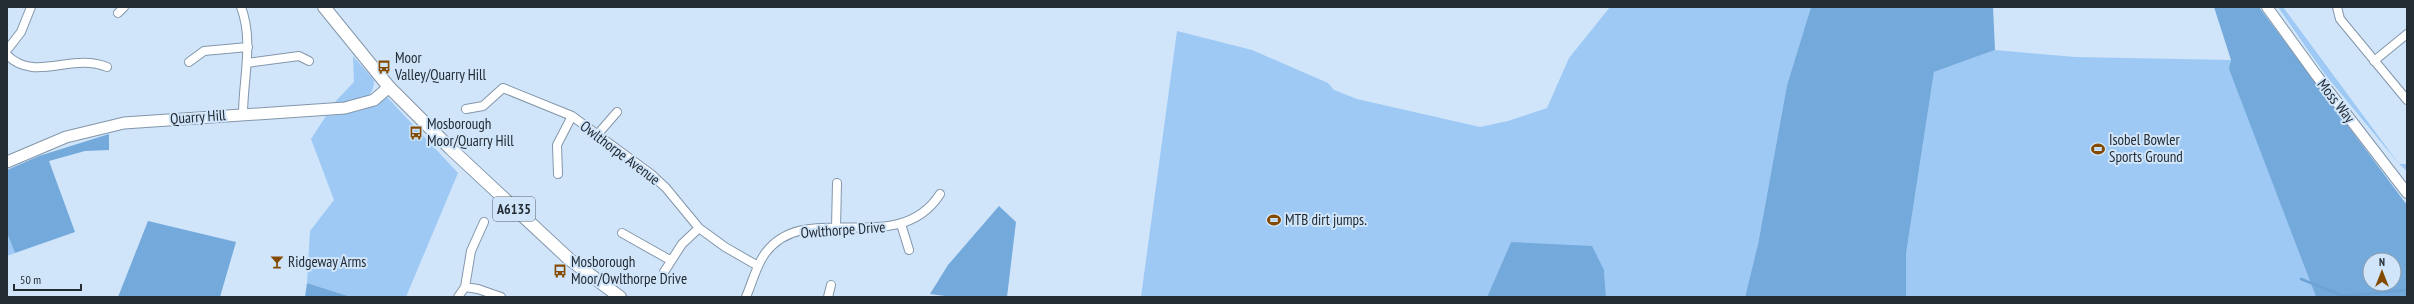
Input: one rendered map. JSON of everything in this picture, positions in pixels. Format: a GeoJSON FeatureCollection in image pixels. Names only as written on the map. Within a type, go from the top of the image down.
{"type":"FeatureCollection","features":[{"type":"Feature","properties":{"kind":"main road","name":"A6135"},"geometry":{"type":"LineString","coordinates":[[324,7],[389,87],[568,259],[620,297]]}},
{"type":"Feature","properties":{"kind":"main road","name":"Quarry Hill"},"geometry":{"type":"LineString","coordinates":[[7,162],[66,137],[106,126],[144,121],[353,106],[374,100],[389,87]]}},
{"type":"Feature","properties":{"kind":"street"},"geometry":{"type":"LineString","coordinates":[[7,50],[20,32],[31,7]]}},
{"type":"Feature","properties":{"kind":"street"},"geometry":{"type":"LineString","coordinates":[[241,7],[247,30],[248,47],[243,115]]}},
{"type":"Feature","properties":{"kind":"street","name":"Moss Way"},"geometry":{"type":"LineString","coordinates":[[2267,7],[2317,76],[2407,192]]}},
{"type":"Feature","properties":{"kind":"street"},"geometry":{"type":"LineString","coordinates":[[2337,7],[2340,19],[2407,100]]}},
{"type":"Feature","properties":{"kind":"street"},"geometry":{"type":"LineString","coordinates":[[2374,61],[2407,34]]}},
{"type":"Feature","properties":{"kind":"street"},"geometry":{"type":"LineString","coordinates":[[189,62],[204,51],[248,47]]}},
{"type":"Feature","properties":{"kind":"street"},"geometry":{"type":"LineString","coordinates":[[7,55],[13,61],[27,68],[43,68],[75,62],[89,62],[107,67]]}},
{"type":"Feature","properties":{"kind":"street"},"geometry":{"type":"LineString","coordinates":[[247,63],[299,56],[309,61]]}},
{"type":"Feature","properties":{"kind":"street","name":"Owlthorpe Avenue"},"geometry":{"type":"LineString","coordinates":[[466,109],[483,106],[503,88],[572,116],[651,174],[666,188],[699,228],[725,247],[758,266]]}},
{"type":"Feature","properties":{"kind":"street"},"geometry":{"type":"LineString","coordinates":[[597,135],[617,112]]}},
{"type":"Feature","properties":{"kind":"street"},"geometry":{"type":"LineString","coordinates":[[558,174],[557,144],[572,116]]}},
{"type":"Feature","properties":{"kind":"street"},"geometry":{"type":"LineString","coordinates":[[836,228],[837,183]]}},
{"type":"Feature","properties":{"kind":"street","name":"Owlthorpe Drive"},"geometry":{"type":"LineString","coordinates":[[746,297],[758,266],[771,247],[784,237],[802,230],[885,228],[901,224],[928,208],[940,194]]}},
{"type":"Feature","properties":{"kind":"street"},"geometry":{"type":"LineString","coordinates":[[458,297],[465,287],[471,251],[484,222]]}},
{"type":"Feature","properties":{"kind":"street"},"geometry":{"type":"LineString","coordinates":[[901,224],[909,250]]}},
{"type":"Feature","properties":{"kind":"street"},"geometry":{"type":"LineString","coordinates":[[664,272],[670,260],[682,244],[699,228]]}},
{"type":"Feature","properties":{"kind":"street"},"geometry":{"type":"LineString","coordinates":[[622,233],[670,260]]}},
{"type":"Feature","properties":{"kind":"street"},"geometry":{"type":"LineString","coordinates":[[828,297],[831,285]]}},
{"type":"Feature","properties":{"kind":"street"},"geometry":{"type":"LineString","coordinates":[[465,287],[478,289],[501,297]]}},
{"type":"Feature","properties":{"kind":"shaded area"},"geometry":{"type":"Polygon","coordinates":[[[1610,7],[1811,7],[1787,85],[1758,244],[1745,297],[1606,297],[1604,270],[1511,242],[1487,297],[1141,297],[1177,31],[1252,50],[1328,83],[1334,90],[1357,99],[1480,127],[1508,121],[1547,108],[1569,58],[1610,7]]]}},
{"type":"Feature","properties":{"kind":"shaded area"},"geometry":{"type":"Polygon","coordinates":[[[1811,7],[1993,7],[1995,50],[1934,72],[1906,254],[1906,297],[1745,297],[1758,244],[1787,85],[1811,7]]]}},
{"type":"Feature","properties":{"kind":"shaded area"},"geometry":{"type":"Polygon","coordinates":[[[2214,7],[2259,7],[2407,205],[2407,297],[2316,297],[2229,69],[2231,60],[2214,7]]]}},
{"type":"Feature","properties":{"kind":"shaded area"},"geometry":{"type":"Polygon","coordinates":[[[2278,7],[2283,7],[2399,164],[2324,73],[2278,7]]]}},
{"type":"Feature","properties":{"kind":"shaded area","name":"Isobel Bowler Sports Ground"},"geometry":{"type":"Polygon","coordinates":[[[1995,50],[2075,57],[2231,60],[2230,69],[2316,297],[1906,297],[1906,254],[1934,72],[1995,50]]]}},
{"type":"Feature","properties":{"kind":"shaded area"},"geometry":{"type":"Polygon","coordinates":[[[353,56],[374,80],[373,88],[366,98],[361,100],[333,104],[354,82],[353,56]]]}},
{"type":"Feature","properties":{"kind":"shaded area"},"geometry":{"type":"Polygon","coordinates":[[[387,97],[458,173],[406,297],[351,297],[307,283],[310,231],[334,200],[311,139],[326,116],[365,109],[387,97]]]}},
{"type":"Feature","properties":{"kind":"shaded area"},"geometry":{"type":"Polygon","coordinates":[[[109,134],[109,150],[85,151],[49,161],[75,232],[15,253],[7,233],[7,170],[39,156],[109,134]]]}},
{"type":"Feature","properties":{"kind":"shaded area"},"geometry":{"type":"Polygon","coordinates":[[[2399,164],[2407,164],[2407,171],[2399,164]]]}},
{"type":"Feature","properties":{"kind":"shaded area"},"geometry":{"type":"Polygon","coordinates":[[[999,206],[1016,222],[1007,297],[953,297],[930,294],[948,265],[999,206]]]}},
{"type":"Feature","properties":{"kind":"shaded area"},"geometry":{"type":"Polygon","coordinates":[[[148,221],[236,242],[220,297],[118,297],[148,221]]]}},
{"type":"Feature","properties":{"kind":"shaded area"},"geometry":{"type":"Polygon","coordinates":[[[7,233],[15,253],[7,256],[7,233]]]}},
{"type":"Feature","properties":{"kind":"shaded area"},"geometry":{"type":"Polygon","coordinates":[[[1511,242],[1592,246],[1604,270],[1606,297],[1487,297],[1511,242]]]}},
{"type":"Feature","properties":{"kind":"shaded area"},"geometry":{"type":"Polygon","coordinates":[[[307,283],[351,297],[305,297],[307,283]]]}},
{"type":"Feature","properties":{"kind":"waterway"},"geometry":{"type":"LineString","coordinates":[[2301,279],[2343,296],[2407,290]]}},
{"type":"Feature","properties":{"kind":"place","name":"Moor Valley/Quarry Hill"},"geometry":{"type":"Point","coordinates":[384,67]}},
{"type":"Feature","properties":{"kind":"place","name":"Mosborough Moor/Quarry Hill"},"geometry":{"type":"Point","coordinates":[416,133]}},
{"type":"Feature","properties":{"kind":"place","name":"Isobel Bowler Sports Ground"},"geometry":{"type":"Point","coordinates":[2098,149]}},
{"type":"Feature","properties":{"kind":"place","name":"MTB dirt jumps."},"geometry":{"type":"Point","coordinates":[1274,220]}},
{"type":"Feature","properties":{"kind":"place","name":"Ridgeway Arms"},"geometry":{"type":"Point","coordinates":[277,262]}},
{"type":"Feature","properties":{"kind":"place","name":"Mosborough Moor/Owlthorpe Drive"},"geometry":{"type":"Point","coordinates":[560,271]}}]}
